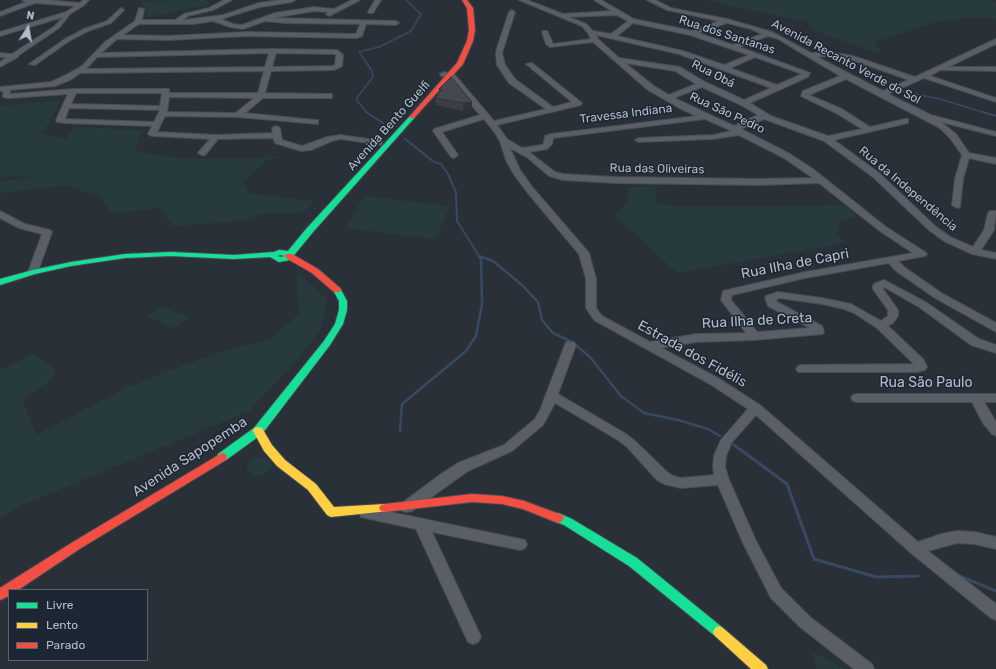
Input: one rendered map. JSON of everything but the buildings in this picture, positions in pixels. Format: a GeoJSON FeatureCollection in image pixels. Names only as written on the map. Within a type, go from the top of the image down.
{"type":"FeatureCollection","features":[{"type":"Feature","properties":{"kind":"main road","name":"Avenida Bento Guelfi"},"geometry":{"type":"LineString","coordinates":[[448,75],[464,41],[465,13],[458,0]]}},
{"type":"Feature","properties":{"kind":"main road","name":"Avenida Bento Guelfi"},"geometry":{"type":"LineString","coordinates":[[282,256],[465,55],[472,30],[470,8],[464,0]]}},
{"type":"Feature","properties":{"kind":"main road","name":"Avenida Bento Guelfi"},"geometry":{"type":"LineString","coordinates":[[282,256],[379,143],[392,134]]}},
{"type":"Feature","properties":{"kind":"main road"},"geometry":{"type":"LineString","coordinates":[[0,282],[33,272],[71,264],[125,256],[172,254],[217,257],[282,256]]}},
{"type":"Feature","properties":{"kind":"main road","name":"Avenida Sapopemba"},"geometry":{"type":"LineString","coordinates":[[9,589],[77,545],[229,452],[258,431],[287,396],[339,324],[343,310],[343,301],[336,289],[324,278],[296,265],[282,256]]}},
{"type":"Feature","properties":{"kind":"main road"},"geometry":{"type":"LineString","coordinates":[[258,431],[268,448],[281,463],[312,487],[331,512],[407,507],[472,498],[502,500],[524,505],[568,522],[633,562],[704,618],[761,669]]}},
{"type":"Feature","properties":{"kind":"street"},"geometry":{"type":"LineString","coordinates":[[24,0],[84,3]]}},
{"type":"Feature","properties":{"kind":"street"},"geometry":{"type":"LineString","coordinates":[[178,22],[186,15],[211,9],[229,0]]}},
{"type":"Feature","properties":{"kind":"street"},"geometry":{"type":"LineString","coordinates":[[276,134],[216,137],[152,134],[164,111],[166,91],[73,91],[9,96],[6,95],[3,89],[57,82],[80,71],[107,43],[138,22],[193,22],[214,19],[259,5],[292,0]]}},
{"type":"Feature","properties":{"kind":"street"},"geometry":{"type":"LineString","coordinates":[[301,21],[321,18],[358,0]]}},
{"type":"Feature","properties":{"kind":"street"},"geometry":{"type":"LineString","coordinates":[[371,12],[378,0]]}},
{"type":"Feature","properties":{"kind":"street","name":"Rua São Pedro"},"geometry":{"type":"LineString","coordinates":[[522,0],[584,25],[591,32],[595,40],[651,88],[705,117],[738,130],[787,156],[821,180],[883,229],[922,254]]}},
{"type":"Feature","properties":{"kind":"street","name":"Rua dos Santanas"},"geometry":{"type":"LineString","coordinates":[[597,0],[632,21],[692,33],[804,72],[805,75],[778,88]]}},
{"type":"Feature","properties":{"kind":"street","name":"Avenida Recanto Verde do Sol"},"geometry":{"type":"LineString","coordinates":[[650,0],[669,9],[727,21],[770,33],[846,76],[928,117],[949,131],[966,155]]}},
{"type":"Feature","properties":{"kind":"street"},"geometry":{"type":"LineString","coordinates":[[0,14],[36,1]]}},
{"type":"Feature","properties":{"kind":"street"},"geometry":{"type":"LineString","coordinates":[[532,5],[542,2]]}},
{"type":"Feature","properties":{"kind":"street"},"geometry":{"type":"LineString","coordinates":[[0,34],[68,13],[84,3]]}},
{"type":"Feature","properties":{"kind":"street"},"geometry":{"type":"LineString","coordinates":[[138,22],[141,9]]}},
{"type":"Feature","properties":{"kind":"street"},"geometry":{"type":"LineString","coordinates":[[214,19],[224,24],[238,27],[248,26],[275,15],[314,9],[336,10]]}},
{"type":"Feature","properties":{"kind":"street"},"geometry":{"type":"LineString","coordinates":[[34,64],[67,40],[86,30],[106,23],[121,10]]}},
{"type":"Feature","properties":{"kind":"street"},"geometry":{"type":"LineString","coordinates":[[512,12],[500,48],[500,65],[512,81],[532,97],[551,109]]}},
{"type":"Feature","properties":{"kind":"street"},"geometry":{"type":"LineString","coordinates":[[0,66],[57,27],[68,13]]}},
{"type":"Feature","properties":{"kind":"street"},"geometry":{"type":"LineString","coordinates":[[562,16],[619,13]]}},
{"type":"Feature","properties":{"kind":"street"},"geometry":{"type":"LineString","coordinates":[[265,19],[396,23]]}},
{"type":"Feature","properties":{"kind":"street"},"geometry":{"type":"LineString","coordinates":[[613,36],[632,21]]}},
{"type":"Feature","properties":{"kind":"street"},"geometry":{"type":"LineString","coordinates":[[692,33],[727,21]]}},
{"type":"Feature","properties":{"kind":"street"},"geometry":{"type":"LineString","coordinates":[[116,37],[168,38],[247,34],[356,36],[360,35],[364,22]]}},
{"type":"Feature","properties":{"kind":"street"},"geometry":{"type":"LineString","coordinates":[[106,23],[131,27]]}},
{"type":"Feature","properties":{"kind":"street"},"geometry":{"type":"LineString","coordinates":[[545,32],[549,44],[552,46],[595,40]]}},
{"type":"Feature","properties":{"kind":"street"},"geometry":{"type":"LineString","coordinates":[[591,32],[682,52],[778,88]]}},
{"type":"Feature","properties":{"kind":"street"},"geometry":{"type":"LineString","coordinates":[[734,47],[770,33]]}},
{"type":"Feature","properties":{"kind":"street"},"geometry":{"type":"LineString","coordinates":[[883,94],[996,41]]}},
{"type":"Feature","properties":{"kind":"street"},"geometry":{"type":"LineString","coordinates":[[80,71],[334,68],[338,66],[340,55],[337,52],[273,51],[96,55]]}},
{"type":"Feature","properties":{"kind":"street"},"geometry":{"type":"LineString","coordinates":[[238,115],[261,96],[273,51]]}},
{"type":"Feature","properties":{"kind":"street"},"geometry":{"type":"LineString","coordinates":[[808,55],[830,54],[853,58],[877,65],[915,80]]}},
{"type":"Feature","properties":{"kind":"street"},"geometry":{"type":"LineString","coordinates":[[0,55],[16,56]]}},
{"type":"Feature","properties":{"kind":"street"},"geometry":{"type":"LineString","coordinates":[[724,68],[755,55]]}},
{"type":"Feature","properties":{"kind":"street","name":"Rua Obá"},"geometry":{"type":"LineString","coordinates":[[617,60],[670,67],[702,84],[744,103],[763,116]]}},
{"type":"Feature","properties":{"kind":"street"},"geometry":{"type":"LineString","coordinates":[[454,154],[438,131],[578,104],[530,64]]}},
{"type":"Feature","properties":{"kind":"street"},"geometry":{"type":"LineString","coordinates":[[939,69],[996,69]]}},
{"type":"Feature","properties":{"kind":"street","name":"Estrada dos Fidélis"},"geometry":{"type":"LineString","coordinates":[[448,75],[489,120],[504,141],[510,160],[530,190],[584,253],[591,278],[593,313],[607,324],[714,381],[756,408],[916,549],[996,613]]}},
{"type":"Feature","properties":{"kind":"street"},"geometry":{"type":"LineString","coordinates":[[846,76],[806,93],[805,96],[839,111],[870,130]]}},
{"type":"Feature","properties":{"kind":"street"},"geometry":{"type":"LineString","coordinates":[[924,76],[996,100]]}},
{"type":"Feature","properties":{"kind":"street"},"geometry":{"type":"LineString","coordinates":[[668,98],[702,84]]}},
{"type":"Feature","properties":{"kind":"street"},"geometry":{"type":"LineString","coordinates":[[744,103],[778,88]]}},
{"type":"Feature","properties":{"kind":"street"},"geometry":{"type":"LineString","coordinates":[[73,91],[60,120],[157,124]]}},
{"type":"Feature","properties":{"kind":"street"},"geometry":{"type":"LineString","coordinates":[[165,95],[329,96]]}},
{"type":"Feature","properties":{"kind":"street"},"geometry":{"type":"LineString","coordinates":[[66,106],[238,115],[315,122]]}},
{"type":"Feature","properties":{"kind":"street"},"geometry":{"type":"LineString","coordinates":[[639,140],[713,137],[738,130],[763,116]]}},
{"type":"Feature","properties":{"kind":"street","name":"Rua da Independência"},"geometry":{"type":"LineString","coordinates":[[763,116],[827,139],[876,175],[932,228],[947,239],[963,248],[996,256]]}},
{"type":"Feature","properties":{"kind":"street","name":"Travessa Indiana"},"geometry":{"type":"LineString","coordinates":[[522,150],[544,147],[548,144],[548,138],[551,136],[705,117]]}},
{"type":"Feature","properties":{"kind":"street"},"geometry":{"type":"LineString","coordinates":[[928,117],[945,119],[996,134]]}},
{"type":"Feature","properties":{"kind":"street"},"geometry":{"type":"LineString","coordinates":[[279,119],[276,126],[278,141],[301,149],[308,148],[330,139],[341,137],[379,143]]}},
{"type":"Feature","properties":{"kind":"street"},"geometry":{"type":"LineString","coordinates":[[827,139],[906,121]]}},
{"type":"Feature","properties":{"kind":"street"},"geometry":{"type":"LineString","coordinates":[[202,153],[216,137]]}},
{"type":"Feature","properties":{"kind":"street","name":"Rua das Oliveiras"},"geometry":{"type":"LineString","coordinates":[[504,141],[531,156],[552,174],[572,179],[778,182],[821,180]]}},
{"type":"Feature","properties":{"kind":"street"},"geometry":{"type":"LineString","coordinates":[[957,205],[959,179],[966,155],[996,161]]}},
{"type":"Feature","properties":{"kind":"street"},"geometry":{"type":"LineString","coordinates":[[975,252],[989,230],[993,213]]}},
{"type":"Feature","properties":{"kind":"street"},"geometry":{"type":"LineString","coordinates":[[0,214],[22,226],[47,232],[33,272]]}},
{"type":"Feature","properties":{"kind":"street","name":"Rua Ilha de Capri"},"geometry":{"type":"LineString","coordinates":[[754,336],[726,300],[726,293],[805,275],[922,254]]}},
{"type":"Feature","properties":{"kind":"street"},"geometry":{"type":"LineString","coordinates":[[892,260],[905,272],[946,300],[996,328]]}},
{"type":"Feature","properties":{"kind":"street"},"geometry":{"type":"LineString","coordinates":[[802,370],[921,367],[919,362],[881,326],[890,321],[893,316],[891,304],[878,289],[878,286],[884,283],[922,304],[975,342],[996,349]]}},
{"type":"Feature","properties":{"kind":"street","name":"Rua Ilha de Creta"},"geometry":{"type":"LineString","coordinates":[[650,346],[696,338],[819,332],[818,328],[814,325],[772,304],[770,298],[778,295],[847,306],[858,311],[881,326]]}},
{"type":"Feature","properties":{"kind":"street"},"geometry":{"type":"LineString","coordinates":[[946,300],[950,324]]}},
{"type":"Feature","properties":{"kind":"street"},"geometry":{"type":"LineString","coordinates":[[407,507],[463,467],[508,448],[539,422],[546,411],[570,345]]}},
{"type":"Feature","properties":{"kind":"street"},"geometry":{"type":"LineString","coordinates":[[552,396],[622,437],[668,480],[681,483],[722,480]]}},
{"type":"Feature","properties":{"kind":"street","name":"Rua São Paulo"},"geometry":{"type":"LineString","coordinates":[[857,398],[996,398]]}},
{"type":"Feature","properties":{"kind":"street"},"geometry":{"type":"LineString","coordinates":[[976,398],[987,420],[996,431]]}},
{"type":"Feature","properties":{"kind":"street"},"geometry":{"type":"LineString","coordinates":[[756,408],[727,440],[720,456],[719,467],[722,480],[750,543],[776,593],[787,606],[805,622],[866,669]]}},
{"type":"Feature","properties":{"kind":"street"},"geometry":{"type":"LineString","coordinates":[[354,511],[520,544]]}},
{"type":"Feature","properties":{"kind":"street"},"geometry":{"type":"LineString","coordinates":[[421,524],[473,637]]}},
{"type":"Feature","properties":{"kind":"street"},"geometry":{"type":"LineString","coordinates":[[916,549],[941,540],[957,537],[975,538],[996,543]]}},
{"type":"Feature","properties":{"kind":"green space"},"geometry":{"type":"Polygon","coordinates":[[[207,0],[209,5],[147,17],[142,1],[207,0]]]}},
{"type":"Feature","properties":{"kind":"green space"},"geometry":{"type":"Polygon","coordinates":[[[705,0],[992,0],[996,3],[996,19],[973,17],[935,22],[875,42],[882,50],[874,52],[815,31],[808,22],[705,0]]]}},
{"type":"Feature","properties":{"kind":"green space"},"geometry":{"type":"Polygon","coordinates":[[[61,100],[43,133],[66,140],[74,127],[142,130],[135,151],[176,158],[251,159],[286,155],[266,161],[243,182],[248,193],[314,201],[303,213],[267,213],[233,222],[173,226],[160,208],[110,213],[99,194],[84,192],[67,185],[0,193],[0,182],[31,177],[0,176],[0,106],[61,100]]]}},
{"type":"Feature","properties":{"kind":"green space"},"geometry":{"type":"Polygon","coordinates":[[[656,185],[655,196],[658,203],[678,207],[846,205],[857,217],[839,222],[837,233],[845,243],[677,273],[615,215],[627,204],[629,188],[656,185]]]}},
{"type":"Feature","properties":{"kind":"green space"},"geometry":{"type":"Polygon","coordinates":[[[364,196],[450,206],[435,239],[345,228],[364,196]]]}},
{"type":"Feature","properties":{"kind":"green space"},"geometry":{"type":"Polygon","coordinates":[[[297,273],[327,299],[321,328],[301,356],[249,411],[20,506],[0,518],[0,370],[34,354],[56,370],[50,381],[22,399],[36,435],[128,387],[216,353],[269,340],[299,314],[297,273]]]}},
{"type":"Feature","properties":{"kind":"green space"},"geometry":{"type":"Polygon","coordinates":[[[161,306],[189,318],[174,328],[147,316],[161,306]]]}},
{"type":"Feature","properties":{"kind":"green space"},"geometry":{"type":"Polygon","coordinates":[[[262,457],[269,459],[272,464],[272,468],[263,475],[252,475],[247,471],[248,464],[254,459],[262,457]]]}},
{"type":"Feature","properties":{"kind":"green space"},"geometry":{"type":"Polygon","coordinates":[[[810,652],[829,659],[844,669],[817,669],[810,652]]]}},
{"type":"Feature","properties":{"kind":"waterway"},"geometry":{"type":"LineString","coordinates":[[366,112],[356,99],[373,77],[372,71],[359,52],[379,47],[411,31],[421,14],[406,0]]}},
{"type":"Feature","properties":{"kind":"waterway"},"geometry":{"type":"LineString","coordinates":[[901,91],[940,99],[986,113]]}},
{"type":"Feature","properties":{"kind":"waterway"},"geometry":{"type":"LineString","coordinates":[[366,112],[383,123]]}},
{"type":"Feature","properties":{"kind":"waterway"},"geometry":{"type":"LineString","coordinates":[[983,112],[996,116]]}},
{"type":"Feature","properties":{"kind":"waterway"},"geometry":{"type":"LineString","coordinates":[[405,139],[434,162],[441,164],[448,174],[456,192],[457,221],[479,256],[493,261],[522,285],[538,302],[542,320],[553,333],[572,342],[590,357],[621,396],[644,413],[678,420],[708,429],[720,436]]}},
{"type":"Feature","properties":{"kind":"waterway"},"geometry":{"type":"LineString","coordinates":[[400,431],[402,404],[466,351],[476,336],[482,304],[481,259],[478,255]]}},
{"type":"Feature","properties":{"kind":"waterway"},"geometry":{"type":"LineString","coordinates":[[734,445],[787,484],[814,559],[876,577],[918,576]]}},
{"type":"Feature","properties":{"kind":"waterway"},"geometry":{"type":"LineString","coordinates":[[960,576],[996,591]]}},
{"type":"Feature","properties":{"kind":"traffic: fast"},"geometry":{"type":"LineString","coordinates":[[289,254],[279,252],[274,255],[274,257],[279,260],[287,258],[310,230],[412,117]]}},
{"type":"Feature","properties":{"kind":"traffic: fast"},"geometry":{"type":"LineString","coordinates":[[0,282],[33,272],[71,264],[125,256],[171,254],[234,257],[276,254]]}},
{"type":"Feature","properties":{"kind":"traffic: fast"},"geometry":{"type":"LineString","coordinates":[[222,457],[258,431],[327,343],[339,324],[343,310],[343,301],[337,290]]}},
{"type":"Feature","properties":{"kind":"traffic: fast"},"geometry":{"type":"LineString","coordinates":[[558,518],[568,522],[633,562],[719,632]]}},
{"type":"Feature","properties":{"kind":"traffic: slow"},"geometry":{"type":"LineString","coordinates":[[258,431],[268,448],[281,463],[312,487],[331,512],[385,508]]}},
{"type":"Feature","properties":{"kind":"traffic: slow"},"geometry":{"type":"LineString","coordinates":[[719,632],[761,669]]}},
{"type":"Feature","properties":{"kind":"traffic: jam"},"geometry":{"type":"LineString","coordinates":[[412,117],[460,64],[470,41],[472,30],[470,8],[464,0]]}},
{"type":"Feature","properties":{"kind":"traffic: jam"},"geometry":{"type":"LineString","coordinates":[[289,256],[315,271],[337,290]]}},
{"type":"Feature","properties":{"kind":"traffic: jam"},"geometry":{"type":"LineString","coordinates":[[9,589],[77,545],[222,457]]}},
{"type":"Feature","properties":{"kind":"traffic: jam"},"geometry":{"type":"LineString","coordinates":[[385,508],[472,498],[502,500],[524,505],[558,518]]}},
{"type":"Feature","properties":{"kind":"traffic: jam"},"geometry":{"type":"LineString","coordinates":[[0,595],[8,590]]}}]}
